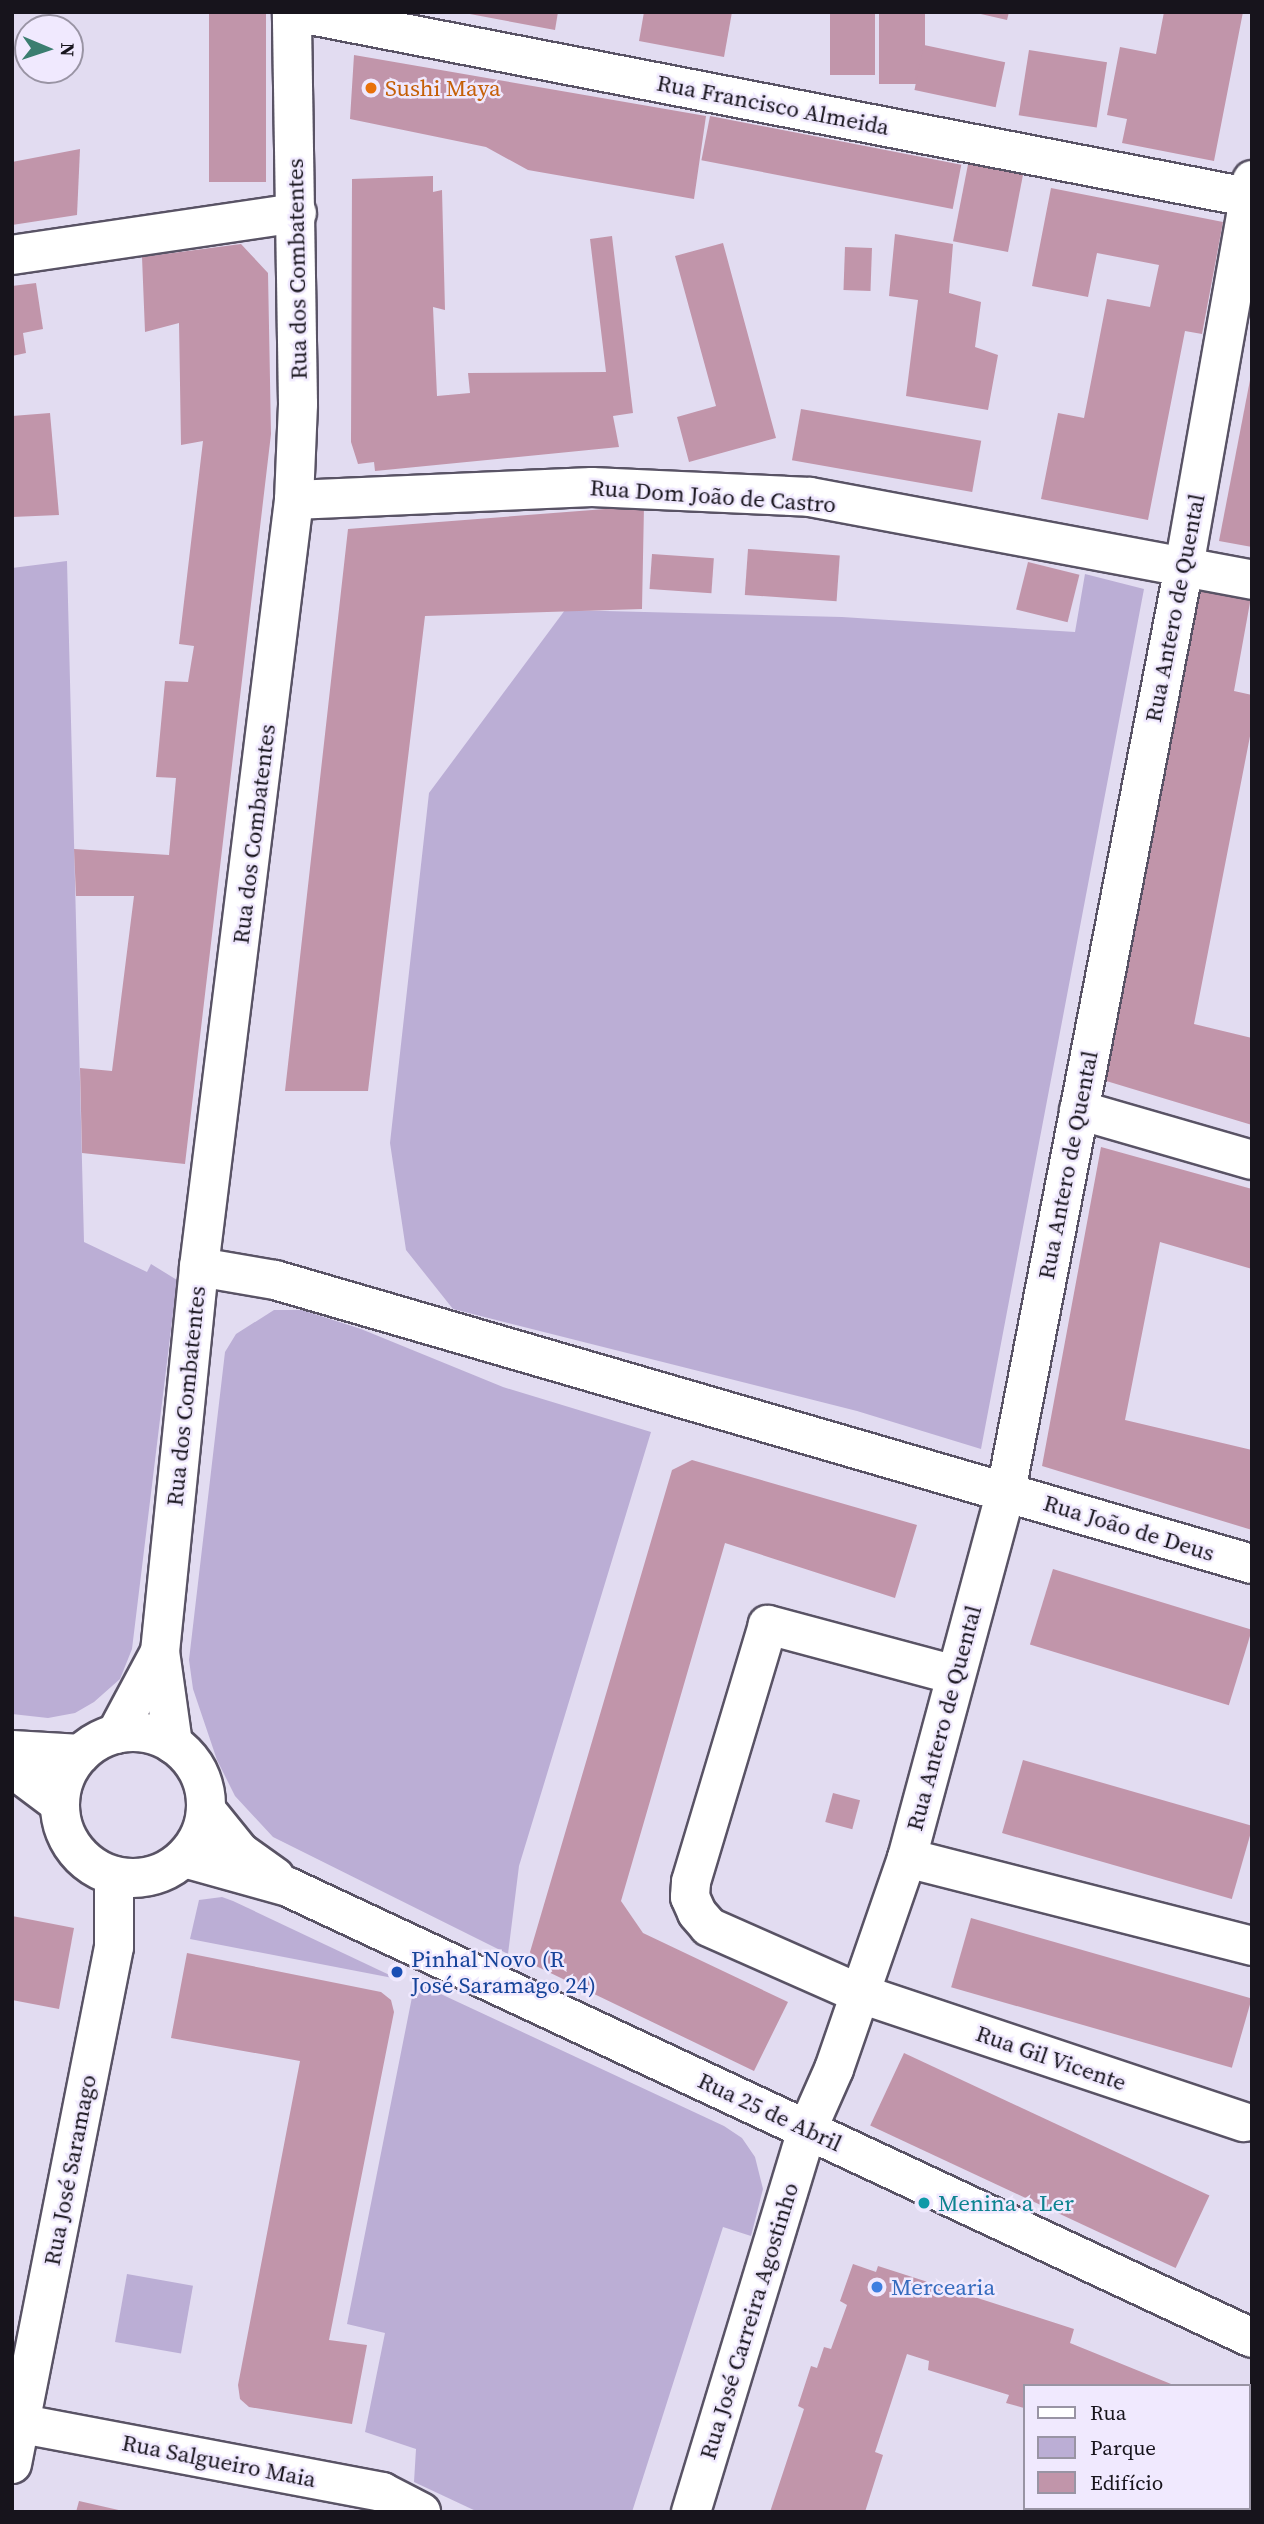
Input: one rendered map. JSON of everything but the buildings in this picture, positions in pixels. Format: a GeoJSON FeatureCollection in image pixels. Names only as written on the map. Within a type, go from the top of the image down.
{"type":"FeatureCollection","features":[{"type":"Feature","properties":{"kind":"street","name":"Rua Francisco Almeida"},"geometry":{"type":"LineString","coordinates":[[293,12],[1251,192]]}},
{"type":"Feature","properties":{"kind":"street","name":"Rua dos Combatentes"},"geometry":{"type":"LineString","coordinates":[[173,1744],[160,1652],[199,1267],[294,500],[298,404],[293,12]]}},
{"type":"Feature","properties":{"kind":"street","name":"Rua Antero de Quental"},"geometry":{"type":"LineString","coordinates":[[807,2130],[834,2068],[907,1858],[1006,1491],[1184,567],[1251,192]]}},
{"type":"Feature","properties":{"kind":"street"},"geometry":{"type":"LineString","coordinates":[[12,255],[297,213]]}},
{"type":"Feature","properties":{"kind":"street","name":"Rua Dom João de Castro"},"geometry":{"type":"LineString","coordinates":[[294,500],[592,487],[810,497],[1252,580]]}},
{"type":"Feature","properties":{"kind":"street"},"geometry":{"type":"LineString","coordinates":[[1079,1110],[1252,1160]]}},
{"type":"Feature","properties":{"kind":"street","name":"Rua João de Deus"},"geometry":{"type":"LineString","coordinates":[[199,1267],[275,1280],[1252,1564]]}},
{"type":"Feature","properties":{"kind":"street","name":"Rua Gil Vicente"},"geometry":{"type":"LineString","coordinates":[[955,1675],[768,1625],[691,1882],[690,1897],[709,1927],[858,1993],[1244,2122]]}},
{"type":"Feature","properties":{"kind":"street","name":"Rua dos Combatentes"},"geometry":{"type":"LineString","coordinates":[[117,1734],[160,1652]]}},
{"type":"Feature","properties":{"kind":"street"},"geometry":{"type":"LineString","coordinates":[[117,1734],[156,1735],[173,1744],[198,1772],[206,1810],[200,1836],[184,1858],[151,1877],[114,1876],[92,1866],[75,1849],[63,1828],[60,1804],[62,1786],[81,1754],[117,1734]]}},
{"type":"Feature","properties":{"kind":"street"},"geometry":{"type":"LineString","coordinates":[[12,1750],[81,1754]]}},
{"type":"Feature","properties":{"kind":"street"},"geometry":{"type":"LineString","coordinates":[[12,1768],[60,1804]]}},
{"type":"Feature","properties":{"kind":"street","name":"Rua 25 de Abril"},"geometry":{"type":"LineString","coordinates":[[206,1810],[240,1852],[288,1887]]}},
{"type":"Feature","properties":{"kind":"street","name":"Rua 25 de Abril"},"geometry":{"type":"LineString","coordinates":[[184,1858],[288,1887],[1252,2338]]}},
{"type":"Feature","properties":{"kind":"street"},"geometry":{"type":"LineString","coordinates":[[907,1858],[1252,1946]]}},
{"type":"Feature","properties":{"kind":"street","name":"Rua José Saramago"},"geometry":{"type":"LineString","coordinates":[[12,2463],[16,2423],[114,1947],[114,1876]]}},
{"type":"Feature","properties":{"kind":"street","name":"Rua José Carreira Agostinho"},"geometry":{"type":"LineString","coordinates":[[691,2512],[807,2130]]}},
{"type":"Feature","properties":{"kind":"street","name":"Rua Salgueiro Maia"},"geometry":{"type":"LineString","coordinates":[[16,2423],[382,2492],[421,2512]]}},
{"type":"Feature","properties":{"kind":"green space"},"geometry":{"type":"Polygon","coordinates":[[[67,561],[84,1242],[147,1272],[151,1264],[177,1280],[132,1649],[120,1679],[94,1702],[75,1713],[48,1718],[12,1714],[12,568],[67,561]]]}},
{"type":"Feature","properties":{"kind":"green space"},"geometry":{"type":"Polygon","coordinates":[[[1085,574],[1144,589],[981,1449],[857,1411],[453,1309],[406,1250],[390,1143],[429,793],[565,610],[842,617],[1075,632],[1085,574]]]}},
{"type":"Feature","properties":{"kind":"green space"},"geometry":{"type":"Polygon","coordinates":[[[274,1310],[302,1310],[361,1329],[503,1387],[651,1432],[519,1866],[508,1954],[273,1837],[235,1796],[217,1760],[193,1689],[189,1660],[225,1352],[236,1334],[274,1310]]]}},
{"type":"Feature","properties":{"kind":"green space"},"geometry":{"type":"Polygon","coordinates":[[[222,1897],[398,1979],[190,1939],[199,1900],[222,1897]]]}},
{"type":"Feature","properties":{"kind":"green space"},"geometry":{"type":"Polygon","coordinates":[[[415,1982],[724,2126],[742,2138],[755,2157],[763,2189],[751,2236],[723,2227],[632,2512],[478,2512],[414,2482],[416,2449],[365,2432],[385,2333],[347,2324],[415,1982]]]}},
{"type":"Feature","properties":{"kind":"green space"},"geometry":{"type":"Polygon","coordinates":[[[127,2274],[193,2286],[181,2354],[115,2342],[127,2274]]]}},
{"type":"Feature","properties":{"kind":"place","name":"Sushi Maya"},"geometry":{"type":"Point","coordinates":[371,88]}},
{"type":"Feature","properties":{"kind":"place","name":"Pinhal Novo (R José Saramago 24)"},"geometry":{"type":"Point","coordinates":[397,1972]}},
{"type":"Feature","properties":{"kind":"place","name":"Menina a Ler"},"geometry":{"type":"Point","coordinates":[924,2203]}},
{"type":"Feature","properties":{"kind":"place","name":"Mercearia"},"geometry":{"type":"Point","coordinates":[877,2287]}}]}
